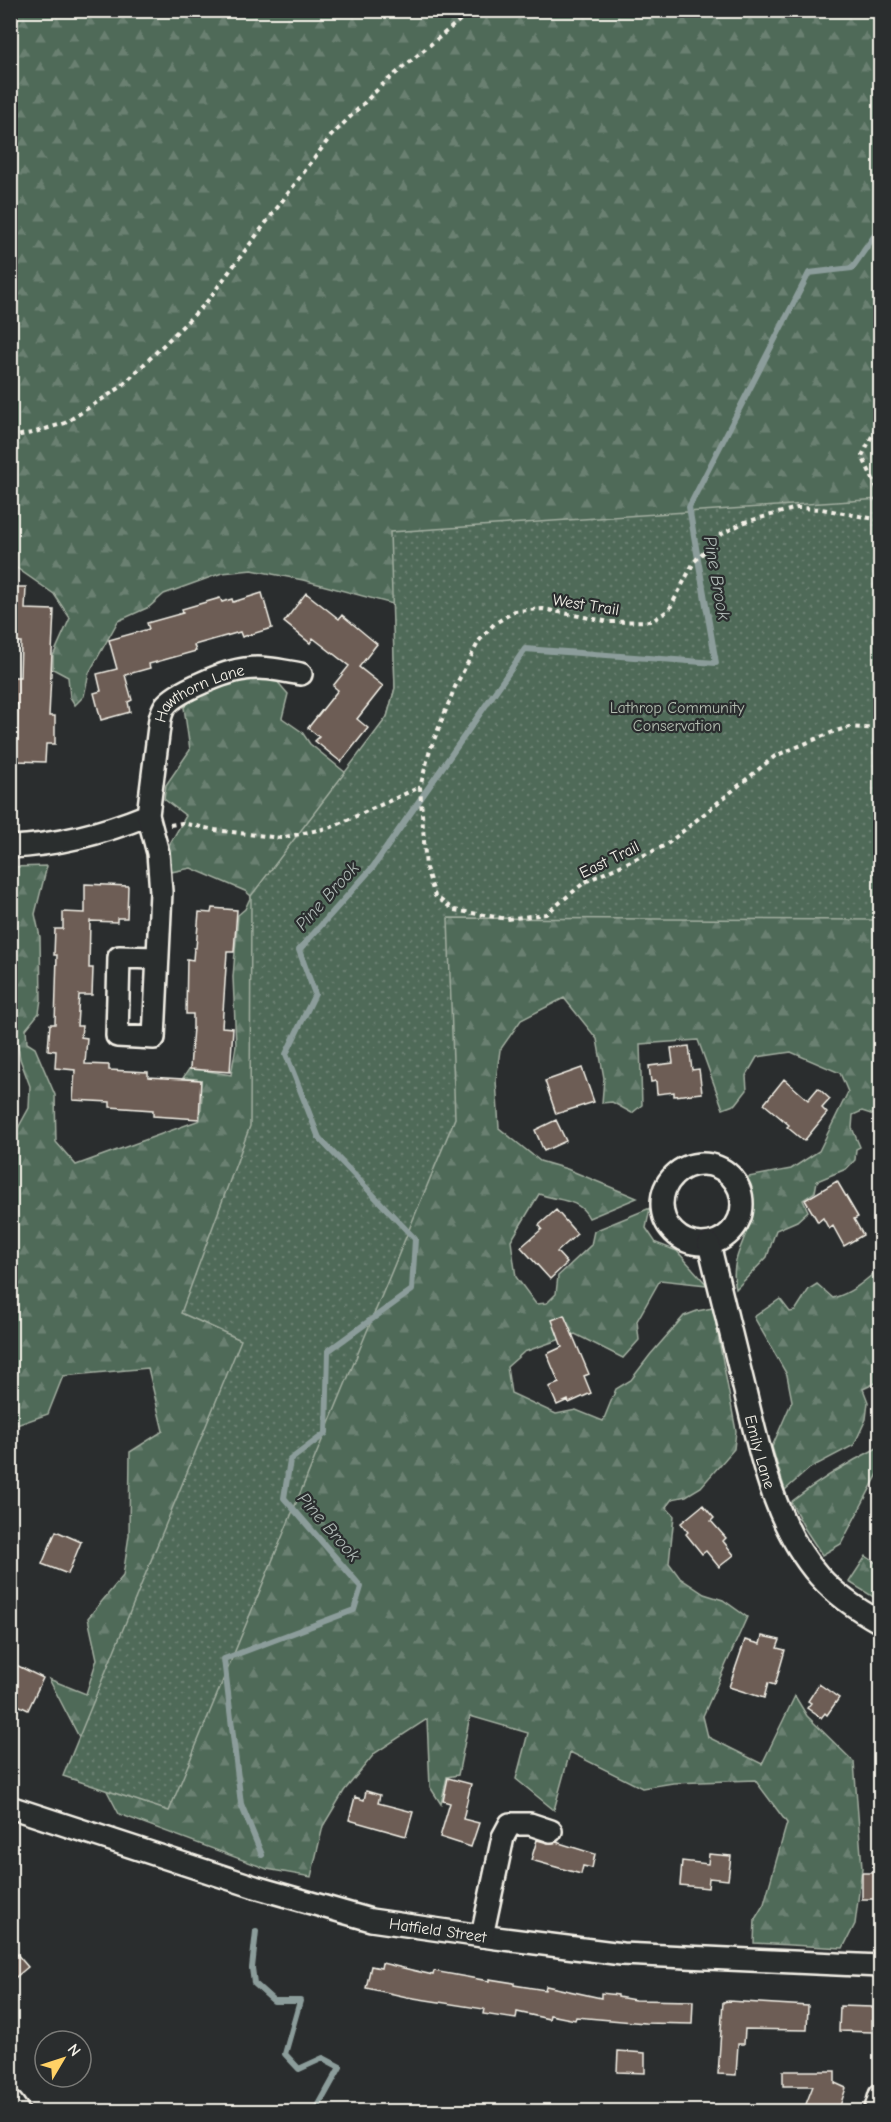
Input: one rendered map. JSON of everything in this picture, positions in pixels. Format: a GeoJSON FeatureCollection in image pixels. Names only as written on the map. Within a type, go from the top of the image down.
{"type":"FeatureCollection","features":[{"type":"Feature","properties":{"kind":"main road"},"geometry":{"type":"LineString","coordinates":[[10,2105],[15,2112]]}},
{"type":"Feature","properties":{"kind":"street","name":"Hawthorn Lane"},"geometry":{"type":"LineString","coordinates":[[157,820],[160,718],[165,706],[184,692],[229,672],[265,669],[301,674]]}},
{"type":"Feature","properties":{"kind":"street"},"geometry":{"type":"LineString","coordinates":[[10,847],[89,836],[157,820],[162,911],[157,958]]}},
{"type":"Feature","properties":{"kind":"street","name":"Emily Lane"},"geometry":{"type":"LineString","coordinates":[[709,1244],[755,1431],[774,1494],[785,1521],[800,1550],[819,1576],[858,1610],[880,1622]]}},
{"type":"Feature","properties":{"kind":"street","name":"Hatfield Street"},"geometry":{"type":"LineString","coordinates":[[10,1807],[255,1887],[360,1917],[622,1954],[754,1962],[880,1966]]}},
{"type":"Feature","properties":{"kind":"street"},"geometry":{"type":"LineString","coordinates":[[482,1936],[503,1837],[510,1824],[530,1824],[551,1831]]}},
{"type":"Feature","properties":{"kind":"street"},"geometry":{"type":"LineString","coordinates":[[875,2112],[880,2094]]}},
{"type":"Feature","properties":{"kind":"path"},"geometry":{"type":"LineString","coordinates":[[10,437],[65,423],[121,387],[204,304],[331,136],[382,85],[472,10]]}},
{"type":"Feature","properties":{"kind":"path"},"geometry":{"type":"LineString","coordinates":[[880,420],[862,456],[880,494]]}},
{"type":"Feature","properties":{"kind":"path","name":"West Trail"},"geometry":{"type":"LineString","coordinates":[[420,787],[430,750],[455,687],[479,641],[494,624],[515,611],[543,609],[610,622],[652,621],[669,610],[694,562],[720,535],[745,522],[797,508],[822,509],[880,520]]}},
{"type":"Feature","properties":{"kind":"path","name":"East Trail"},"geometry":{"type":"LineString","coordinates":[[420,787],[426,868],[435,896],[454,910],[507,919],[546,914],[585,882],[666,845],[775,756],[849,727],[880,729]]}},
{"type":"Feature","properties":{"kind":"path"},"geometry":{"type":"LineString","coordinates":[[157,820],[281,838],[332,827],[420,787]]}},
{"type":"Feature","properties":{"kind":"green space"},"geometry":{"type":"Polygon","coordinates":[[[11,11],[880,11],[880,1117],[862,1111],[853,1115],[852,1128],[860,1147],[856,1149],[855,1160],[846,1169],[817,1181],[815,1192],[803,1200],[808,1211],[797,1221],[776,1230],[767,1257],[736,1289],[734,1274],[736,1260],[749,1223],[751,1210],[750,1195],[743,1178],[791,1169],[819,1151],[848,1092],[840,1073],[791,1052],[757,1057],[746,1076],[747,1090],[736,1104],[723,1109],[698,1040],[640,1044],[642,1105],[632,1113],[612,1102],[602,1103],[604,1078],[597,1039],[564,998],[521,1020],[500,1050],[496,1080],[499,1128],[540,1161],[567,1169],[637,1198],[589,1218],[574,1203],[539,1194],[511,1241],[516,1277],[536,1304],[547,1303],[556,1294],[558,1276],[591,1245],[594,1231],[650,1208],[646,1228],[656,1243],[677,1251],[707,1285],[660,1280],[637,1321],[639,1340],[623,1358],[575,1334],[524,1352],[507,1367],[511,1393],[556,1414],[576,1410],[603,1421],[616,1389],[631,1380],[684,1316],[713,1308],[736,1431],[734,1449],[701,1487],[686,1496],[672,1499],[666,1507],[674,1516],[669,1563],[680,1578],[704,1594],[723,1600],[747,1617],[703,1716],[708,1737],[762,1764],[795,1696],[807,1716],[854,1762],[862,1868],[855,1924],[843,1948],[754,1943],[755,1919],[764,1904],[787,1823],[755,1780],[673,1783],[642,1788],[570,1752],[554,1810],[516,1779],[528,1733],[470,1716],[458,1775],[447,1777],[441,1804],[430,1787],[427,1719],[375,1753],[344,1791],[323,1826],[311,1877],[267,1869],[119,1814],[49,1679],[86,1694],[97,1659],[88,1618],[123,1576],[129,1535],[130,1452],[163,1431],[148,1368],[63,1376],[48,1414],[11,1427],[10,1135],[18,1128],[29,1108],[30,1086],[20,1059],[15,1028],[11,1028],[11,867],[47,866],[35,914],[40,937],[41,999],[39,1013],[26,1029],[27,1043],[35,1048],[55,1095],[56,1142],[76,1165],[200,1120],[202,1095],[197,1095],[197,1079],[183,1078],[191,1066],[204,1067],[208,1071],[231,1075],[236,1046],[233,977],[238,915],[245,909],[251,896],[245,891],[191,868],[171,872],[168,847],[186,816],[164,799],[166,785],[190,750],[184,707],[203,691],[225,682],[264,675],[276,680],[288,694],[282,718],[302,732],[310,744],[346,773],[387,717],[395,688],[393,604],[303,580],[252,570],[222,573],[164,594],[149,607],[118,621],[89,673],[84,696],[75,705],[70,697],[68,677],[53,669],[53,656],[70,618],[54,594],[11,564],[11,11]]]}},
{"type":"Feature","properties":{"kind":"green space","name":"Lathrop Community Conservation"},"geometry":{"type":"Polygon","coordinates":[[[880,499],[880,920],[448,918],[455,1118],[169,1811],[63,1776],[241,1340],[181,1313],[250,1126],[251,896],[387,717],[395,688],[390,532],[880,499]]]}},
{"type":"Feature","properties":{"kind":"green space"},"geometry":{"type":"Polygon","coordinates":[[[880,1268],[880,1381],[863,1389],[868,1402],[866,1419],[854,1445],[810,1468],[785,1490],[772,1447],[792,1401],[787,1375],[754,1317],[780,1299],[790,1312],[795,1311],[809,1289],[817,1284],[833,1298],[840,1296],[858,1286],[880,1268]]]}},
{"type":"Feature","properties":{"kind":"green space"},"geometry":{"type":"Polygon","coordinates":[[[879,1447],[880,1470],[841,1544],[822,1555],[791,1502],[834,1472],[879,1447]]]}},
{"type":"Feature","properties":{"kind":"green space"},"geometry":{"type":"Polygon","coordinates":[[[866,1556],[880,1566],[880,1601],[849,1582],[866,1556]]]}},
{"type":"Feature","properties":{"kind":"building"},"geometry":{"type":"Polygon","coordinates":[[[10,587],[26,587],[25,609],[54,610],[49,716],[55,716],[55,744],[46,744],[45,762],[17,761],[18,704],[13,704],[13,677],[20,677],[21,642],[16,642],[17,615],[10,614],[10,587]]]}},
{"type":"Feature","properties":{"kind":"building"},"geometry":{"type":"Polygon","coordinates":[[[262,593],[272,628],[242,637],[240,632],[194,645],[196,651],[149,664],[150,668],[125,675],[132,700],[128,702],[130,712],[101,720],[94,693],[101,691],[97,674],[117,669],[109,640],[149,629],[147,623],[183,613],[182,609],[220,598],[222,602],[232,599],[233,602],[262,593]]]}},
{"type":"Feature","properties":{"kind":"building"},"geometry":{"type":"Polygon","coordinates":[[[306,593],[339,619],[342,615],[377,644],[359,667],[383,686],[357,719],[368,728],[341,762],[315,741],[319,737],[308,728],[338,690],[333,686],[349,666],[313,638],[310,643],[284,622],[306,593]]]}},
{"type":"Feature","properties":{"kind":"building"},"geometry":{"type":"Polygon","coordinates":[[[85,884],[128,886],[127,918],[117,918],[117,922],[90,921],[89,968],[93,968],[92,995],[79,995],[77,1026],[82,1026],[81,1037],[87,1038],[85,1064],[109,1065],[109,1070],[148,1072],[148,1077],[201,1080],[199,1119],[153,1116],[153,1110],[110,1107],[110,1102],[73,1100],[75,1070],[55,1068],[56,1051],[48,1050],[50,1024],[55,1024],[57,955],[54,955],[55,929],[63,929],[63,912],[85,913],[85,884]]]}},
{"type":"Feature","properties":{"kind":"building"},"geometry":{"type":"Polygon","coordinates":[[[212,908],[237,910],[234,952],[227,952],[222,1027],[233,1028],[230,1072],[190,1069],[193,1014],[186,1014],[187,959],[193,960],[199,912],[211,913],[212,908]]]}},
{"type":"Feature","properties":{"kind":"building"},"geometry":{"type":"Polygon","coordinates":[[[689,1046],[692,1070],[699,1069],[702,1093],[674,1096],[674,1092],[657,1094],[656,1081],[651,1082],[649,1066],[673,1063],[671,1048],[689,1046]]]}},
{"type":"Feature","properties":{"kind":"building"},"geometry":{"type":"Polygon","coordinates":[[[582,1068],[594,1102],[556,1114],[545,1081],[582,1068]]]}},
{"type":"Feature","properties":{"kind":"building"},"geometry":{"type":"Polygon","coordinates":[[[784,1079],[808,1100],[818,1088],[830,1099],[822,1108],[827,1113],[804,1141],[764,1104],[784,1079]]]}},
{"type":"Feature","properties":{"kind":"building"},"geometry":{"type":"Polygon","coordinates":[[[556,1120],[566,1141],[544,1151],[535,1130],[556,1120]]]}},
{"type":"Feature","properties":{"kind":"building"},"geometry":{"type":"Polygon","coordinates":[[[837,1181],[858,1217],[854,1219],[863,1235],[844,1246],[833,1226],[829,1229],[823,1218],[818,1222],[805,1200],[837,1181]]]}},
{"type":"Feature","properties":{"kind":"building"},"geometry":{"type":"Polygon","coordinates":[[[556,1210],[577,1234],[557,1252],[567,1263],[550,1279],[521,1247],[542,1229],[539,1225],[556,1210]]]}},
{"type":"Feature","properties":{"kind":"building"},"geometry":{"type":"Polygon","coordinates":[[[564,1315],[589,1374],[584,1376],[591,1393],[569,1403],[568,1400],[557,1405],[549,1387],[559,1383],[547,1354],[562,1347],[552,1320],[564,1315]]]}},
{"type":"Feature","properties":{"kind":"building"},"geometry":{"type":"Polygon","coordinates":[[[703,1505],[714,1518],[711,1521],[726,1538],[723,1541],[734,1555],[719,1567],[706,1551],[702,1554],[686,1534],[688,1532],[681,1523],[703,1505]]]}},
{"type":"Feature","properties":{"kind":"building"},"geometry":{"type":"Polygon","coordinates":[[[56,1531],[81,1542],[68,1574],[42,1564],[56,1531]]]}},
{"type":"Feature","properties":{"kind":"building"},"geometry":{"type":"Polygon","coordinates":[[[762,1636],[780,1640],[777,1648],[785,1650],[775,1685],[768,1683],[764,1698],[729,1687],[745,1640],[760,1644],[762,1636]]]}},
{"type":"Feature","properties":{"kind":"building"},"geometry":{"type":"Polygon","coordinates":[[[10,1662],[43,1678],[28,1710],[10,1701],[10,1662]]]}},
{"type":"Feature","properties":{"kind":"building"},"geometry":{"type":"Polygon","coordinates":[[[819,1684],[839,1698],[827,1715],[825,1713],[821,1718],[807,1708],[811,1703],[808,1701],[819,1684]]]}},
{"type":"Feature","properties":{"kind":"building"},"geometry":{"type":"Polygon","coordinates":[[[448,1778],[471,1784],[463,1819],[479,1823],[471,1847],[440,1837],[450,1803],[443,1801],[448,1778]]]}},
{"type":"Feature","properties":{"kind":"building"},"geometry":{"type":"Polygon","coordinates":[[[366,1791],[380,1795],[378,1803],[413,1812],[406,1836],[349,1820],[355,1797],[364,1800],[366,1791]]]}},
{"type":"Feature","properties":{"kind":"building"},"geometry":{"type":"Polygon","coordinates":[[[537,1840],[548,1843],[556,1842],[595,1854],[592,1868],[583,1866],[581,1874],[531,1860],[537,1840]]]}},
{"type":"Feature","properties":{"kind":"building"},"geometry":{"type":"Polygon","coordinates":[[[709,1854],[731,1856],[728,1880],[709,1878],[708,1888],[680,1885],[682,1861],[708,1864],[709,1854]]]}},
{"type":"Feature","properties":{"kind":"building"},"geometry":{"type":"Polygon","coordinates":[[[862,1873],[880,1873],[880,1899],[862,1899],[862,1873]]]}},
{"type":"Feature","properties":{"kind":"building"},"geometry":{"type":"Polygon","coordinates":[[[10,1946],[28,1967],[10,1982],[10,1946]]]}},
{"type":"Feature","properties":{"kind":"building"},"geometry":{"type":"Polygon","coordinates":[[[382,1963],[433,1975],[434,1971],[545,1990],[546,1986],[601,1998],[601,1993],[635,2000],[693,2001],[692,2024],[645,2023],[576,2017],[575,2020],[550,2015],[549,2019],[517,2012],[516,2019],[483,2014],[484,2009],[366,1988],[371,1966],[381,1968],[382,1963]]]}},
{"type":"Feature","properties":{"kind":"building"},"geometry":{"type":"Polygon","coordinates":[[[723,2002],[808,2006],[807,2030],[745,2029],[744,2044],[738,2044],[736,2075],[718,2074],[723,2002]]]}},
{"type":"Feature","properties":{"kind":"building"},"geometry":{"type":"Polygon","coordinates":[[[840,2006],[872,2007],[872,2032],[839,2031],[840,2006]]]}},
{"type":"Feature","properties":{"kind":"building"},"geometry":{"type":"Polygon","coordinates":[[[618,2051],[645,2053],[645,2073],[617,2072],[618,2051]]]}},
{"type":"Feature","properties":{"kind":"building"},"geometry":{"type":"Polygon","coordinates":[[[783,2071],[835,2071],[835,2083],[846,2088],[838,2112],[821,2112],[811,2108],[806,2104],[813,2086],[783,2086],[783,2071]]]}},
{"type":"Feature","properties":{"kind":"waterway","name":"Pine Brook"},"geometry":{"type":"LineString","coordinates":[[262,1855],[241,1804],[224,1659],[354,1610],[361,1587],[284,1498],[290,1460],[326,1433],[328,1351],[412,1290],[415,1239],[319,1138],[286,1054],[315,994],[299,950],[373,867],[525,649],[716,663],[689,507],[809,273],[852,268],[880,228]]}},
{"type":"Feature","properties":{"kind":"waterway","name":"Pine Brook"},"geometry":{"type":"LineString","coordinates":[[256,1931],[252,1968],[254,1983],[274,2001],[300,2001],[285,2054],[299,2069],[323,2058],[340,2067],[315,2112]]}}]}
